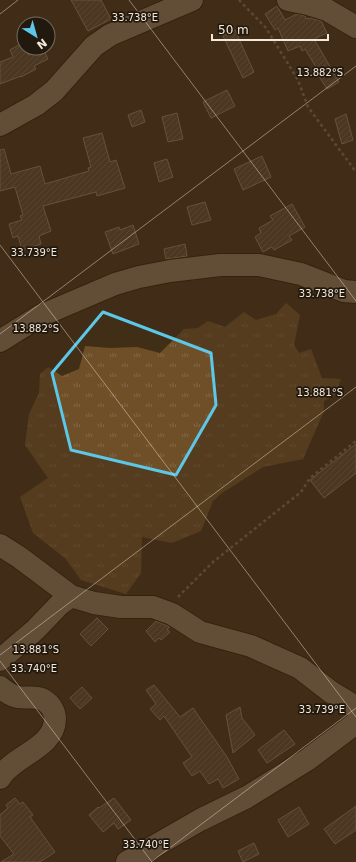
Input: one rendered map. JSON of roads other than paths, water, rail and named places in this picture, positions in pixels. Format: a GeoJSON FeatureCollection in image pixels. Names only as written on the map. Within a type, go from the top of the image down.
{"type":"FeatureCollection","features":[{"type":"Feature","properties":{"kind":"street"},"geometry":{"type":"LineString","coordinates":[[0,125],[36,105],[54,91],[94,46],[110,35],[192,0]]}},
{"type":"Feature","properties":{"kind":"street"},"geometry":{"type":"LineString","coordinates":[[288,0],[327,10],[356,26]]}},
{"type":"Feature","properties":{"kind":"street"},"geometry":{"type":"LineString","coordinates":[[0,341],[40,316],[115,284],[139,277],[170,271],[220,265],[259,265],[300,274],[344,291],[356,292]]}},
{"type":"Feature","properties":{"kind":"street"},"geometry":{"type":"LineString","coordinates":[[0,545],[19,557],[71,596],[94,603],[121,607],[153,607],[172,614],[200,632],[251,646],[300,668],[331,692],[356,707]]}},
{"type":"Feature","properties":{"kind":"street"},"geometry":{"type":"LineString","coordinates":[[0,660],[35,630],[60,604],[71,596]]}},
{"type":"Feature","properties":{"kind":"street"},"geometry":{"type":"LineString","coordinates":[[0,687],[8,693],[18,697],[35,697],[45,701],[55,714],[55,722],[53,730],[48,737],[8,769],[0,778]]}},
{"type":"Feature","properties":{"kind":"street"},"geometry":{"type":"LineString","coordinates":[[127,862],[200,820],[247,797],[307,760],[356,723]]}}]}
